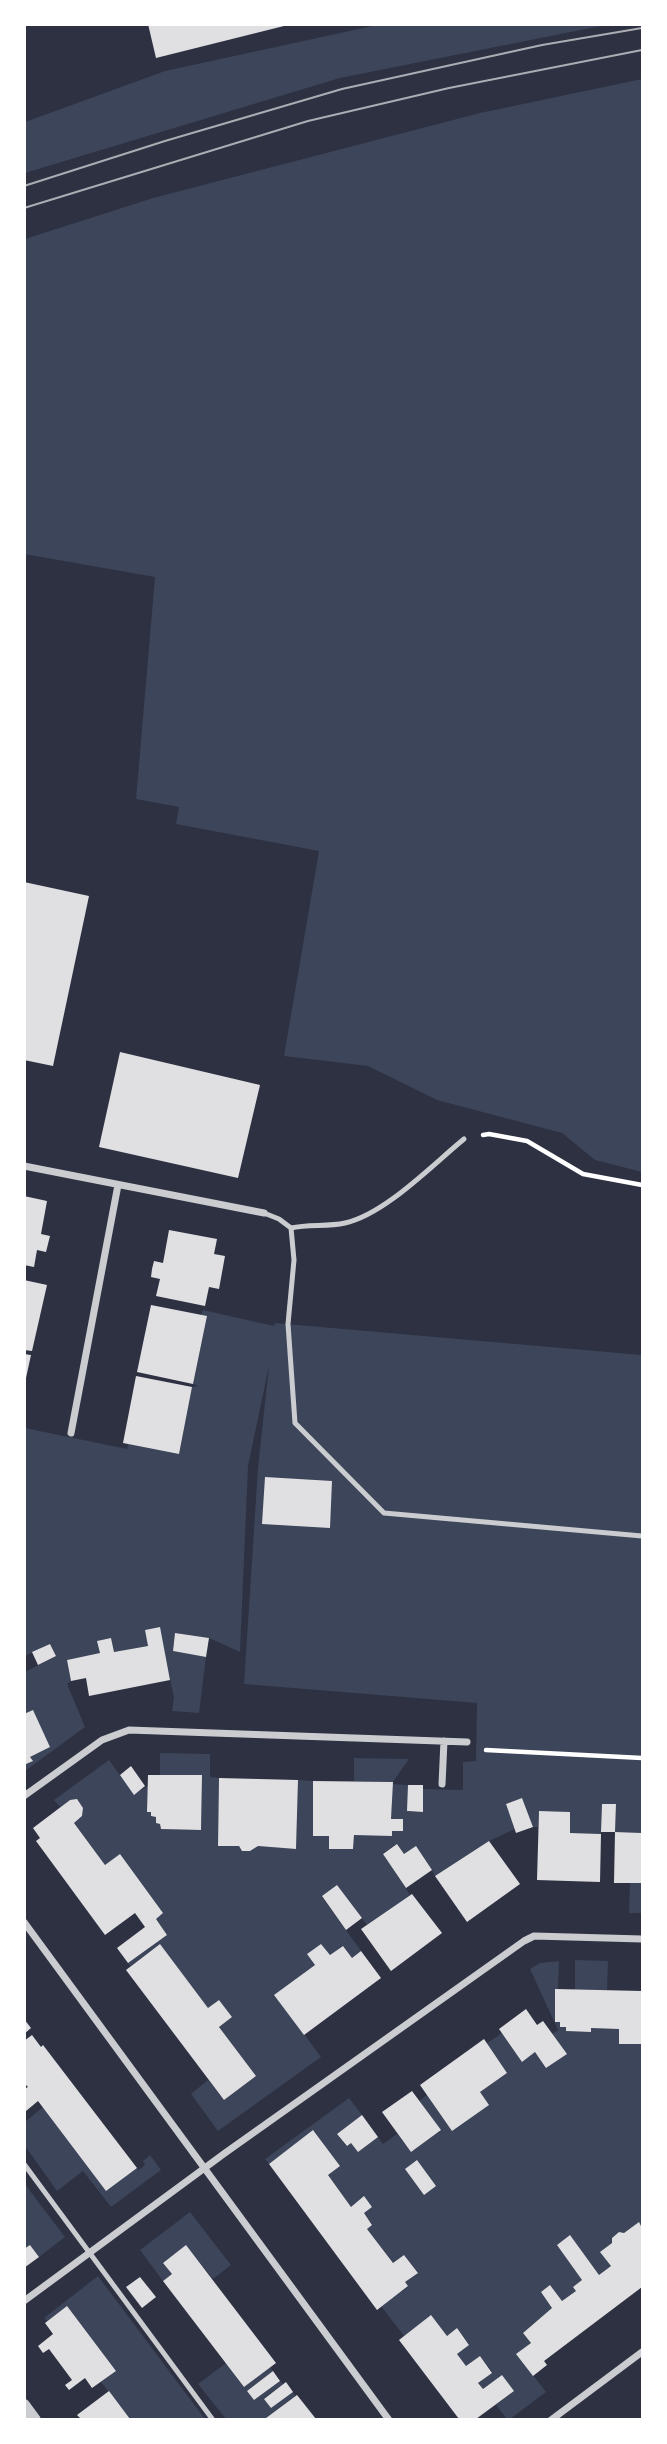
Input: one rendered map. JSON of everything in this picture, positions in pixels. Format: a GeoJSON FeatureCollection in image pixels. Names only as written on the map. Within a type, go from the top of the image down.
{"type":"FeatureCollection","features":[{"type":"Feature","properties":{"kind":"street"},"geometry":{"type":"LineString","coordinates":[[24,1166],[264,1213]]}},
{"type":"Feature","properties":{"kind":"street"},"geometry":{"type":"LineString","coordinates":[[71,1433],[118,1185]]}},
{"type":"Feature","properties":{"kind":"street"},"geometry":{"type":"LineString","coordinates":[[24,1796],[102,1740],[129,1730],[467,1742]]}},
{"type":"Feature","properties":{"kind":"street"},"geometry":{"type":"LineString","coordinates":[[442,1784],[444,1741]]}},
{"type":"Feature","properties":{"kind":"street"},"geometry":{"type":"LineString","coordinates":[[24,1922],[389,2420]]}},
{"type":"Feature","properties":{"kind":"street"},"geometry":{"type":"LineString","coordinates":[[24,2301],[88,2252],[524,1941],[534,1936],[642,1938]]}},
{"type":"Feature","properties":{"kind":"street"},"geometry":{"type":"LineString","coordinates":[[551,2420],[642,2352]]}},
{"type":"Feature","properties":{"kind":"street"},"geometry":{"type":"LineString","coordinates":[[24,2405],[35,2420]]}},
{"type":"Feature","properties":{"kind":"lane"},"geometry":{"type":"LineString","coordinates":[[291,1228],[344,1223],[373,1213],[464,1139]]}},
{"type":"Feature","properties":{"kind":"lane"},"geometry":{"type":"LineString","coordinates":[[264,1213],[291,1228],[294,1260],[288,1324],[295,1423],[384,1513],[642,1536]]}},
{"type":"Feature","properties":{"kind":"lane"},"geometry":{"type":"LineString","coordinates":[[24,2164],[213,2420]]}},
{"type":"Feature","properties":{"kind":"path"},"geometry":{"type":"LineString","coordinates":[[464,1139],[489,1134],[527,1141],[583,1174],[642,1185]]}},
{"type":"Feature","properties":{"kind":"path"},"geometry":{"type":"LineString","coordinates":[[467,1742],[472,1749],[642,1758]]}},
{"type":"Feature","properties":{"kind":"shaded area"},"geometry":{"type":"Polygon","coordinates":[[[377,25],[606,25],[340,78],[25,173],[25,122],[165,71],[377,25]]]}},
{"type":"Feature","properties":{"kind":"shaded area"},"geometry":{"type":"Polygon","coordinates":[[[642,79],[642,1172],[595,1160],[562,1133],[437,1100],[368,1066],[284,1056],[319,851],[176,824],[179,807],[136,799],[155,577],[24,554],[25,239],[153,198],[480,113],[642,79]]]}},
{"type":"Feature","properties":{"kind":"shaded area"},"geometry":{"type":"Polygon","coordinates":[[[203,1310],[274,1326],[275,1323],[642,1355],[642,1833],[615,1832],[616,1804],[602,1804],[601,1834],[570,1833],[570,1812],[539,1811],[538,1827],[533,1827],[522,1798],[506,1804],[515,1829],[489,1841],[435,1876],[432,1870],[404,1854],[397,1844],[383,1853],[410,1895],[367,1925],[337,1885],[322,1897],[361,1951],[352,1958],[342,1946],[330,1955],[321,1944],[307,1954],[315,1965],[275,1995],[321,2057],[218,2131],[191,2094],[208,2080],[224,2100],[256,2076],[219,2027],[232,2017],[219,2000],[208,2008],[160,1944],[130,1966],[128,1963],[167,1935],[156,1919],[163,1913],[120,1855],[105,1865],[74,1823],[82,1816],[83,1808],[77,1800],[70,1800],[60,1807],[54,1800],[109,1760],[134,1794],[148,1786],[147,1811],[156,1817],[156,1823],[160,1824],[161,1829],[201,1830],[202,1776],[160,1775],[160,1753],[210,1754],[210,1777],[219,1778],[218,1846],[239,1846],[242,1851],[250,1851],[258,1846],[296,1849],[298,1780],[313,1781],[313,1835],[329,1836],[329,1848],[353,1849],[354,1835],[392,1831],[403,1819],[391,1819],[392,1784],[408,1785],[408,1812],[422,1812],[423,1789],[463,1790],[463,1762],[476,1761],[477,1703],[244,1684],[258,1467],[269,1366],[248,1466],[240,1652],[209,1638],[175,1633],[173,1651],[206,1657],[199,1713],[172,1711],[174,1698],[159,1627],[145,1630],[148,1646],[114,1652],[111,1638],[98,1641],[100,1653],[67,1660],[71,1681],[67,1684],[85,1727],[25,1771],[25,1765],[32,1761],[30,1757],[50,1747],[33,1711],[25,1714],[25,1672],[56,1656],[50,1644],[25,1656],[25,1428],[127,1449],[128,1444],[179,1454],[192,1387],[198,1386],[193,1384],[207,1317],[201,1315],[203,1310]]]}},
{"type":"Feature","properties":{"kind":"shaded area"},"geometry":{"type":"Polygon","coordinates":[[[354,1758],[409,1759],[393,1782],[354,1781],[354,1758]]]}},
{"type":"Feature","properties":{"kind":"shaded area"},"geometry":{"type":"Polygon","coordinates":[[[630,1883],[642,1883],[642,1913],[629,1913],[630,1883]]]}},
{"type":"Feature","properties":{"kind":"shaded area"},"geometry":{"type":"Polygon","coordinates":[[[575,1960],[608,1961],[607,1991],[575,1990],[575,1960]]]}},
{"type":"Feature","properties":{"kind":"shaded area"},"geometry":{"type":"Polygon","coordinates":[[[559,1961],[555,2022],[560,2022],[567,2031],[590,2032],[591,2028],[642,2029],[642,2228],[638,2223],[612,2238],[612,2243],[601,2252],[611,2266],[599,2275],[570,2235],[557,2245],[582,2280],[576,2291],[562,2301],[550,2285],[552,2308],[523,2333],[531,2343],[517,2354],[546,2392],[507,2419],[496,2405],[514,2391],[502,2375],[483,2389],[478,2383],[492,2372],[480,2356],[466,2366],[457,2354],[469,2344],[457,2328],[447,2336],[431,2316],[404,2336],[381,2306],[408,2287],[405,2282],[418,2272],[404,2255],[393,2263],[367,2229],[372,2224],[364,2213],[372,2207],[364,2197],[351,2207],[328,2175],[340,2166],[314,2131],[269,2164],[265,2159],[349,2098],[362,2115],[337,2134],[346,2146],[351,2143],[358,2151],[378,2137],[383,2144],[397,2134],[411,2152],[440,2131],[419,2101],[427,2095],[452,2130],[480,2092],[507,2073],[486,2044],[502,2033],[522,2062],[535,2052],[547,2068],[566,2054],[552,2034],[558,2030],[530,1969],[540,1963],[559,1961]]]}},
{"type":"Feature","properties":{"kind":"shaded area"},"geometry":{"type":"Polygon","coordinates":[[[43,2107],[139,2170],[150,2155],[161,2170],[111,2207],[83,2171],[57,2191],[25,2146],[25,2122],[43,2107]]]}},
{"type":"Feature","properties":{"kind":"shaded area"},"geometry":{"type":"Polygon","coordinates":[[[24,2183],[65,2237],[39,2257],[30,2245],[25,2249],[24,2183]]]}},
{"type":"Feature","properties":{"kind":"shaded area"},"geometry":{"type":"Polygon","coordinates":[[[190,2212],[231,2265],[213,2279],[186,2246],[163,2263],[172,2274],[163,2281],[140,2250],[190,2212]]]}},
{"type":"Feature","properties":{"kind":"shaded area"},"geometry":{"type":"Polygon","coordinates":[[[98,2276],[205,2419],[130,2419],[101,2382],[116,2371],[67,2307],[47,2321],[44,2318],[98,2276]]]}},
{"type":"Feature","properties":{"kind":"shaded area"},"geometry":{"type":"Polygon","coordinates":[[[226,2363],[244,2387],[270,2367],[273,2371],[247,2391],[254,2400],[280,2381],[283,2384],[264,2398],[271,2408],[293,2392],[295,2396],[267,2417],[268,2419],[226,2419],[198,2384],[226,2363]]]}},
{"type":"Feature","properties":{"kind":"building"},"geometry":{"type":"Polygon","coordinates":[[[148,24],[288,24],[288,25],[156,58],[148,24]]]}},
{"type":"Feature","properties":{"kind":"building"},"geometry":{"type":"Polygon","coordinates":[[[24,882],[89,896],[53,1066],[24,1060],[24,882]]]}},
{"type":"Feature","properties":{"kind":"building"},"geometry":{"type":"Polygon","coordinates":[[[120,1052],[260,1085],[238,1178],[99,1147],[120,1052]]]}},
{"type":"Feature","properties":{"kind":"building"},"geometry":{"type":"Polygon","coordinates":[[[24,1196],[47,1201],[41,1234],[50,1236],[46,1252],[37,1250],[34,1267],[24,1265],[24,1196]]]}},
{"type":"Feature","properties":{"kind":"building"},"geometry":{"type":"Polygon","coordinates":[[[169,1230],[217,1239],[214,1254],[225,1256],[219,1289],[209,1287],[205,1306],[156,1296],[160,1279],[151,1277],[152,1269],[154,1261],[163,1263],[169,1230]]]}},
{"type":"Feature","properties":{"kind":"building"},"geometry":{"type":"Polygon","coordinates":[[[24,1280],[47,1285],[32,1351],[24,1350],[24,1280]]]}},
{"type":"Feature","properties":{"kind":"building"},"geometry":{"type":"Polygon","coordinates":[[[151,1305],[207,1316],[193,1384],[137,1372],[151,1305]]]}},
{"type":"Feature","properties":{"kind":"building"},"geometry":{"type":"Polygon","coordinates":[[[24,1354],[31,1355],[26,1378],[24,1378],[24,1354]]]}},
{"type":"Feature","properties":{"kind":"building"},"geometry":{"type":"Polygon","coordinates":[[[136,1376],[192,1387],[179,1454],[123,1443],[136,1376]]]}},
{"type":"Feature","properties":{"kind":"building"},"geometry":{"type":"Polygon","coordinates":[[[265,1477],[332,1481],[330,1528],[262,1524],[265,1477]]]}},
{"type":"Feature","properties":{"kind":"building"},"geometry":{"type":"Polygon","coordinates":[[[160,1627],[170,1680],[89,1696],[86,1678],[71,1681],[67,1660],[100,1653],[97,1641],[111,1638],[114,1652],[148,1646],[145,1630],[160,1627]]]}},
{"type":"Feature","properties":{"kind":"building"},"geometry":{"type":"Polygon","coordinates":[[[175,1633],[209,1638],[206,1657],[173,1651],[175,1633]]]}},
{"type":"Feature","properties":{"kind":"building"},"geometry":{"type":"Polygon","coordinates":[[[50,1644],[56,1656],[38,1665],[32,1652],[50,1644]]]}},
{"type":"Feature","properties":{"kind":"building"},"geometry":{"type":"Polygon","coordinates":[[[33,1710],[50,1747],[30,1757],[33,1761],[24,1765],[24,1714],[33,1710]]]}},
{"type":"Feature","properties":{"kind":"building"},"geometry":{"type":"Polygon","coordinates":[[[131,1766],[145,1786],[134,1795],[120,1775],[131,1766]]]}},
{"type":"Feature","properties":{"kind":"building"},"geometry":{"type":"Polygon","coordinates":[[[148,1775],[202,1775],[201,1830],[161,1829],[160,1824],[156,1823],[156,1817],[147,1812],[148,1775]]]}},
{"type":"Feature","properties":{"kind":"building"},"geometry":{"type":"Polygon","coordinates":[[[219,1778],[298,1780],[296,1849],[258,1846],[250,1851],[242,1851],[239,1846],[218,1846],[219,1778]]]}},
{"type":"Feature","properties":{"kind":"building"},"geometry":{"type":"Polygon","coordinates":[[[313,1781],[393,1782],[391,1819],[403,1819],[403,1831],[392,1831],[392,1836],[354,1835],[353,1849],[329,1849],[329,1836],[313,1836],[313,1781]]]}},
{"type":"Feature","properties":{"kind":"building"},"geometry":{"type":"Polygon","coordinates":[[[408,1785],[423,1785],[423,1812],[407,1811],[408,1785]]]}},
{"type":"Feature","properties":{"kind":"building"},"geometry":{"type":"Polygon","coordinates":[[[522,1798],[533,1827],[516,1833],[506,1804],[522,1798]]]}},
{"type":"Feature","properties":{"kind":"building"},"geometry":{"type":"Polygon","coordinates":[[[77,1799],[83,1808],[82,1816],[74,1823],[105,1865],[120,1854],[163,1913],[156,1919],[167,1935],[128,1963],[117,1948],[145,1927],[135,1913],[105,1935],[36,1841],[40,1838],[33,1828],[70,1800],[77,1799]]]}},
{"type":"Feature","properties":{"kind":"building"},"geometry":{"type":"Polygon","coordinates":[[[602,1804],[616,1804],[615,1832],[601,1832],[602,1804]]]}},
{"type":"Feature","properties":{"kind":"building"},"geometry":{"type":"Polygon","coordinates":[[[539,1811],[570,1812],[570,1833],[601,1834],[600,1882],[537,1880],[539,1811]]]}},
{"type":"Feature","properties":{"kind":"building"},"geometry":{"type":"Polygon","coordinates":[[[615,1832],[642,1833],[642,1883],[614,1883],[615,1832]]]}},
{"type":"Feature","properties":{"kind":"building"},"geometry":{"type":"Polygon","coordinates":[[[489,1841],[520,1884],[467,1922],[435,1876],[489,1841]]]}},
{"type":"Feature","properties":{"kind":"building"},"geometry":{"type":"Polygon","coordinates":[[[397,1844],[404,1854],[416,1846],[432,1870],[406,1888],[383,1854],[397,1844]]]}},
{"type":"Feature","properties":{"kind":"building"},"geometry":{"type":"Polygon","coordinates":[[[337,1885],[362,1918],[346,1930],[322,1896],[337,1885]]]}},
{"type":"Feature","properties":{"kind":"building"},"geometry":{"type":"Polygon","coordinates":[[[412,1894],[442,1933],[391,1971],[361,1929],[412,1894]]]}},
{"type":"Feature","properties":{"kind":"building"},"geometry":{"type":"Polygon","coordinates":[[[160,1944],[208,2008],[219,2000],[232,2017],[219,2027],[256,2076],[224,2100],[126,1970],[160,1944]]]}},
{"type":"Feature","properties":{"kind":"building"},"geometry":{"type":"Polygon","coordinates":[[[321,1944],[330,1955],[343,1946],[352,1958],[361,1951],[381,1978],[304,2035],[274,1995],[315,1965],[307,1954],[321,1944]]]}},
{"type":"Feature","properties":{"kind":"building"},"geometry":{"type":"Polygon","coordinates":[[[555,1989],[642,1991],[641,2044],[619,2044],[619,2029],[566,2031],[566,2027],[560,2027],[560,2022],[555,2022],[555,1989]]]}},
{"type":"Feature","properties":{"kind":"building"},"geometry":{"type":"Polygon","coordinates":[[[526,2009],[537,2025],[543,2021],[567,2054],[546,2068],[535,2052],[522,2062],[499,2029],[526,2009]]]}},
{"type":"Feature","properties":{"kind":"building"},"geometry":{"type":"Polygon","coordinates":[[[24,2019],[31,2028],[24,2034],[24,2019]]]}},
{"type":"Feature","properties":{"kind":"building"},"geometry":{"type":"Polygon","coordinates":[[[32,2035],[41,2047],[43,2045],[137,2168],[106,2191],[38,2101],[26,2111],[24,2109],[24,2089],[28,2087],[24,2083],[24,2041],[32,2035]]]}},
{"type":"Feature","properties":{"kind":"building"},"geometry":{"type":"Polygon","coordinates":[[[484,2039],[507,2073],[480,2092],[489,2105],[452,2131],[420,2085],[484,2039]]]}},
{"type":"Feature","properties":{"kind":"building"},"geometry":{"type":"Polygon","coordinates":[[[412,2091],[441,2130],[411,2152],[382,2112],[412,2091]]]}},
{"type":"Feature","properties":{"kind":"building"},"geometry":{"type":"Polygon","coordinates":[[[362,2115],[378,2137],[358,2152],[351,2143],[347,2146],[337,2134],[362,2115]]]}},
{"type":"Feature","properties":{"kind":"building"},"geometry":{"type":"Polygon","coordinates":[[[313,2130],[340,2166],[328,2175],[351,2207],[364,2196],[372,2207],[364,2213],[372,2225],[367,2229],[393,2263],[404,2255],[418,2273],[405,2282],[408,2286],[377,2310],[269,2164],[313,2130]]]}},
{"type":"Feature","properties":{"kind":"building"},"geometry":{"type":"Polygon","coordinates":[[[417,2160],[436,2186],[424,2195],[405,2169],[417,2160]]]}},
{"type":"Feature","properties":{"kind":"building"},"geometry":{"type":"Polygon","coordinates":[[[639,2222],[642,2228],[642,2287],[544,2361],[547,2365],[533,2376],[516,2354],[531,2343],[523,2333],[552,2308],[541,2292],[550,2285],[562,2301],[576,2291],[573,2287],[582,2280],[557,2245],[570,2235],[599,2275],[611,2266],[600,2252],[612,2243],[612,2238],[619,2232],[624,2233],[639,2222]]]}},
{"type":"Feature","properties":{"kind":"building"},"geometry":{"type":"Polygon","coordinates":[[[30,2245],[39,2257],[24,2268],[24,2249],[30,2245]]]}},
{"type":"Feature","properties":{"kind":"building"},"geometry":{"type":"Polygon","coordinates":[[[186,2245],[276,2363],[244,2387],[163,2281],[172,2274],[163,2263],[186,2245]]]}},
{"type":"Feature","properties":{"kind":"building"},"geometry":{"type":"Polygon","coordinates":[[[140,2277],[156,2297],[142,2308],[126,2287],[140,2277]]]}},
{"type":"Feature","properties":{"kind":"building"},"geometry":{"type":"Polygon","coordinates":[[[67,2306],[116,2371],[92,2388],[85,2378],[69,2390],[65,2385],[72,2380],[49,2349],[43,2353],[38,2346],[53,2334],[45,2323],[67,2306]]]}},
{"type":"Feature","properties":{"kind":"building"},"geometry":{"type":"Polygon","coordinates":[[[431,2315],[447,2336],[457,2328],[469,2345],[457,2354],[466,2366],[480,2356],[492,2373],[478,2383],[483,2389],[502,2375],[514,2391],[476,2419],[459,2419],[399,2340],[431,2315]]]}},
{"type":"Feature","properties":{"kind":"building"},"geometry":{"type":"Polygon","coordinates":[[[273,2371],[280,2381],[254,2400],[247,2391],[273,2371]]]}},
{"type":"Feature","properties":{"kind":"building"},"geometry":{"type":"Polygon","coordinates":[[[286,2382],[293,2392],[271,2408],[264,2399],[286,2382]]]}},
{"type":"Feature","properties":{"kind":"building"},"geometry":{"type":"Polygon","coordinates":[[[109,2391],[130,2419],[81,2419],[77,2415],[109,2391]]]}},
{"type":"Feature","properties":{"kind":"building"},"geometry":{"type":"Polygon","coordinates":[[[297,2395],[316,2419],[266,2418],[297,2395]]]}},
{"type":"Feature","properties":{"kind":"tram line"},"geometry":{"type":"LineString","coordinates":[[24,186],[342,89],[542,45],[642,28]]}},
{"type":"Feature","properties":{"kind":"tram line"},"geometry":{"type":"LineString","coordinates":[[24,208],[308,121],[449,88],[642,50]]}}]}
